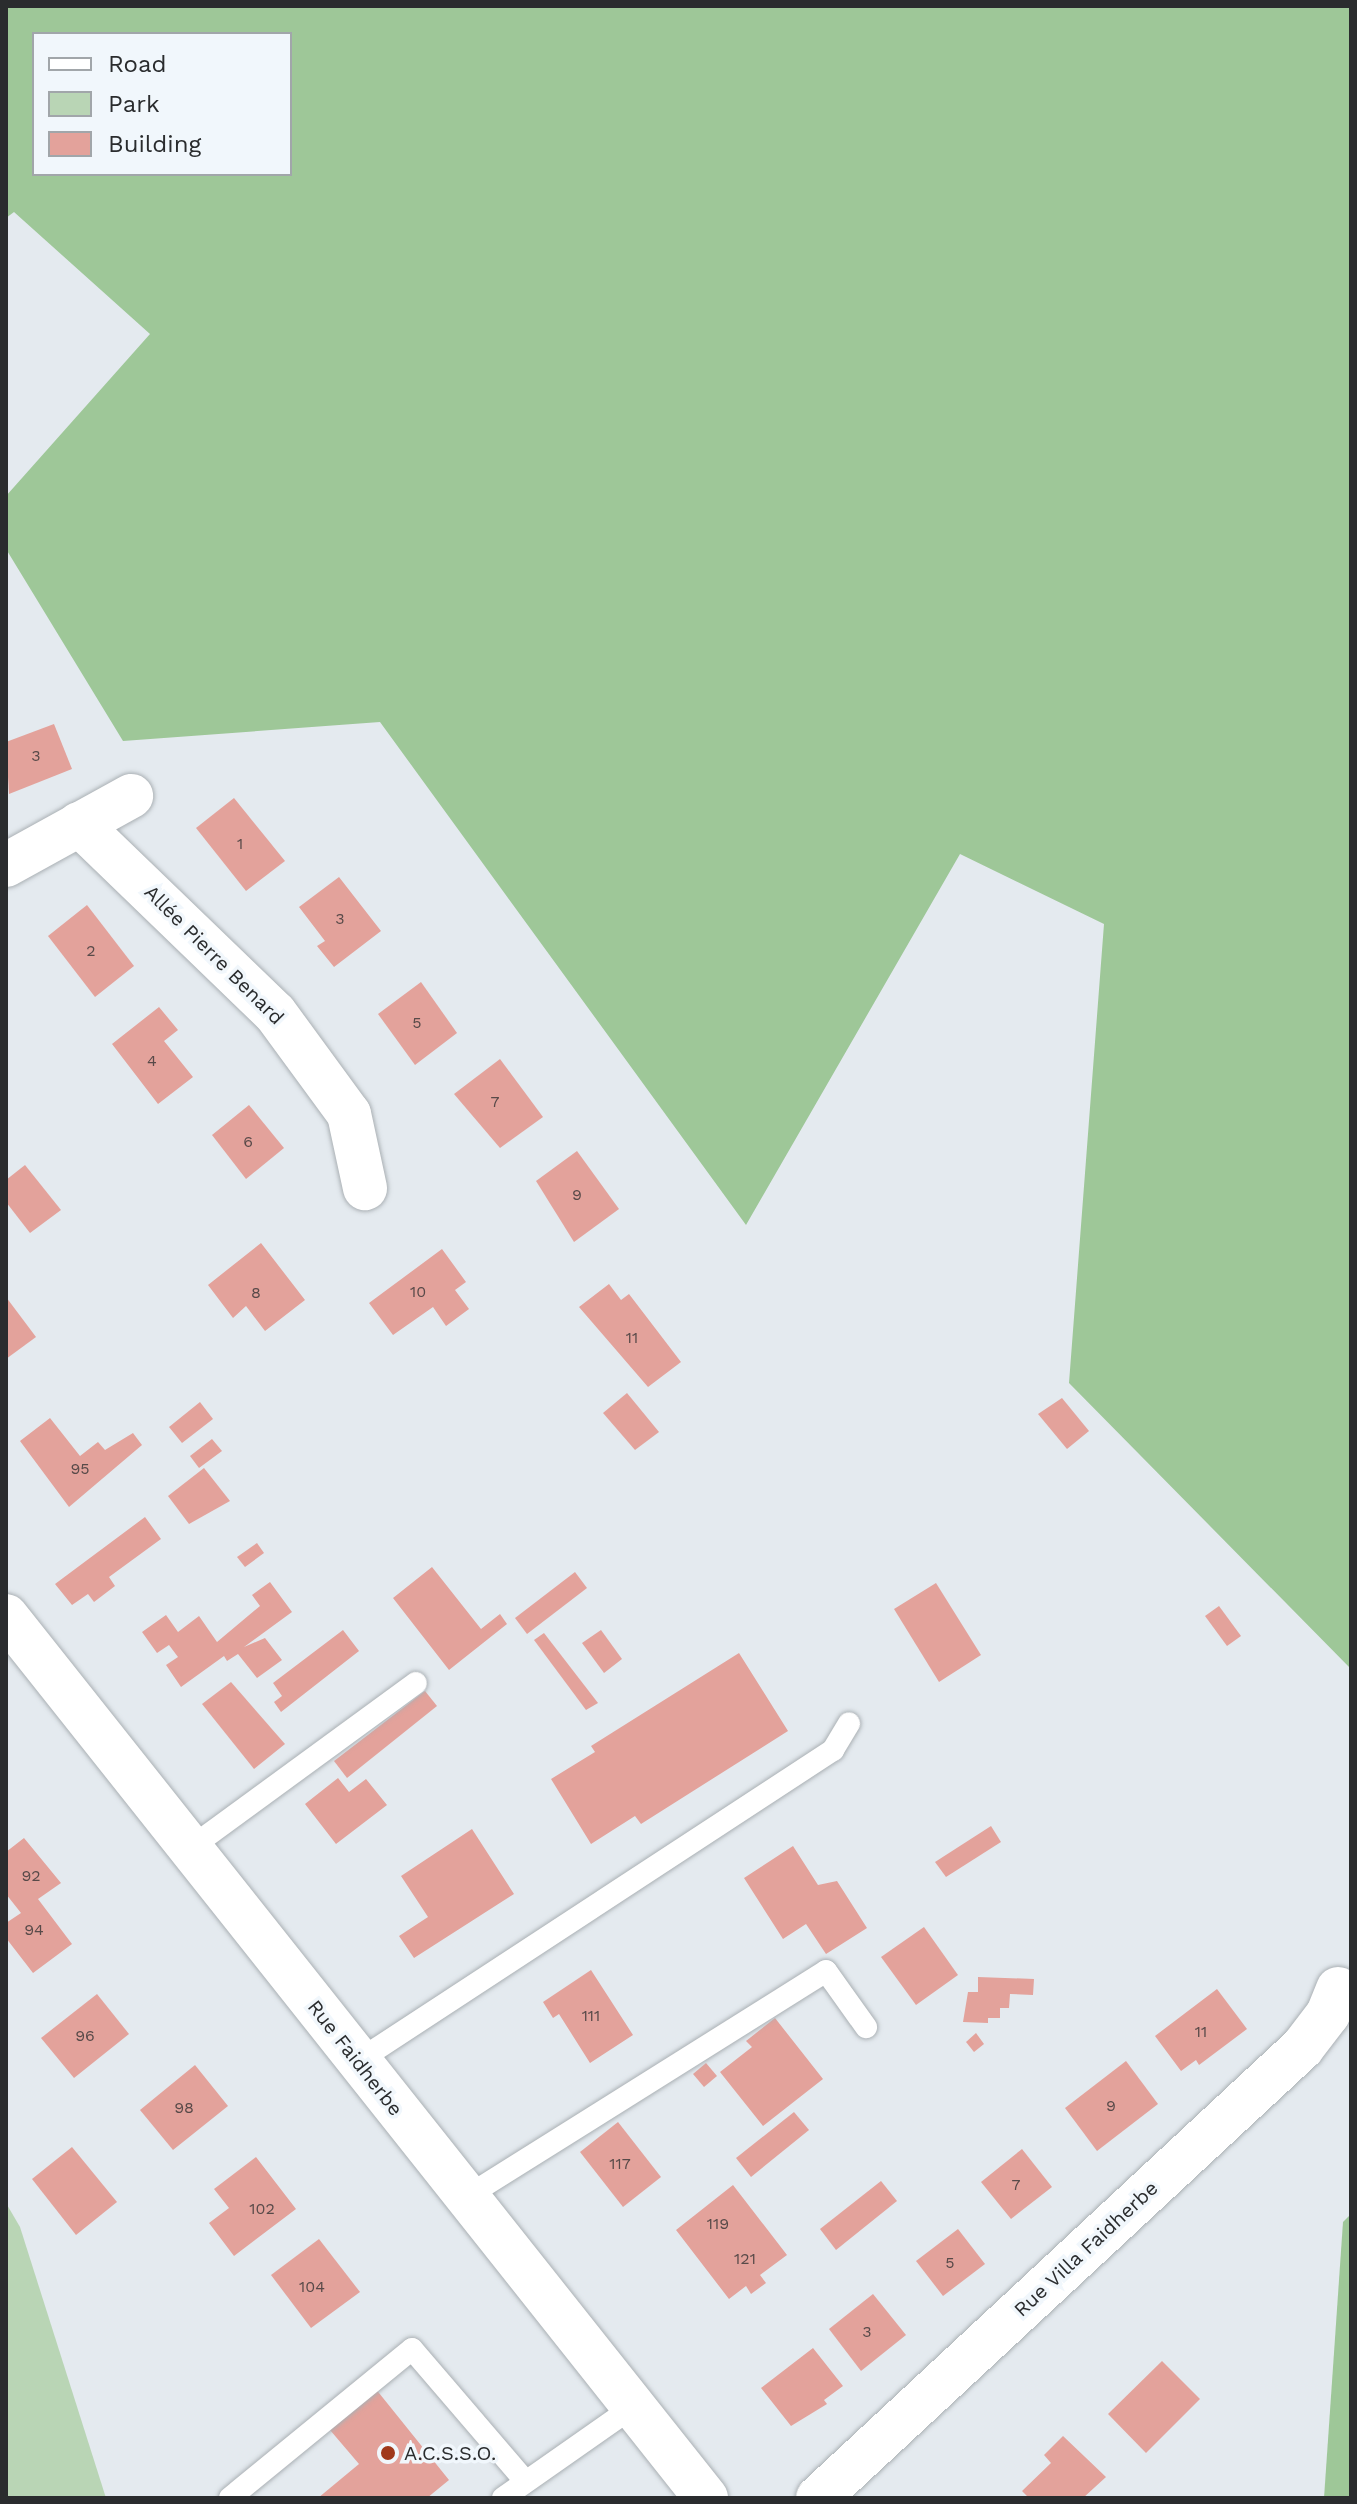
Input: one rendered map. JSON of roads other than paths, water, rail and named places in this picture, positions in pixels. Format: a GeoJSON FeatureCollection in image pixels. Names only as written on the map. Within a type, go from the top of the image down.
{"type":"FeatureCollection","features":[{"type":"Feature","properties":{"kind":"street"},"geometry":{"type":"LineString","coordinates":[[6,865],[131,796]]}},
{"type":"Feature","properties":{"kind":"street","name":"Allée Pierre Benard"},"geometry":{"type":"LineString","coordinates":[[79,824],[275,1013],[349,1114],[365,1188]]}},
{"type":"Feature","properties":{"kind":"street","name":"Rue Faidherbe"},"geometry":{"type":"LineString","coordinates":[[6,1616],[706,2498]]}},
{"type":"Feature","properties":{"kind":"street","name":"Rue Villa Faidherbe"},"geometry":{"type":"LineString","coordinates":[[818,2498],[1302,2048],[1328,2014],[1338,1989]]}},
{"type":"Feature","properties":{"kind":"lane"},"geometry":{"type":"LineString","coordinates":[[189,1849],[416,1683]]}},
{"type":"Feature","properties":{"kind":"lane"},"geometry":{"type":"LineString","coordinates":[[358,2061],[833,1750],[849,1723]]}},
{"type":"Feature","properties":{"kind":"lane"},"geometry":{"type":"LineString","coordinates":[[466,2197],[826,1971],[866,2027]]}},
{"type":"Feature","properties":{"kind":"lane"},"geometry":{"type":"LineString","coordinates":[[230,2498],[412,2349],[525,2481]]}},
{"type":"Feature","properties":{"kind":"lane"},"geometry":{"type":"LineString","coordinates":[[503,2498],[633,2407]]}},
{"type":"Feature","properties":{"kind":"place","name":"A.C.S.S.O."},"geometry":{"type":"Point","coordinates":[388,2453]}}]}
